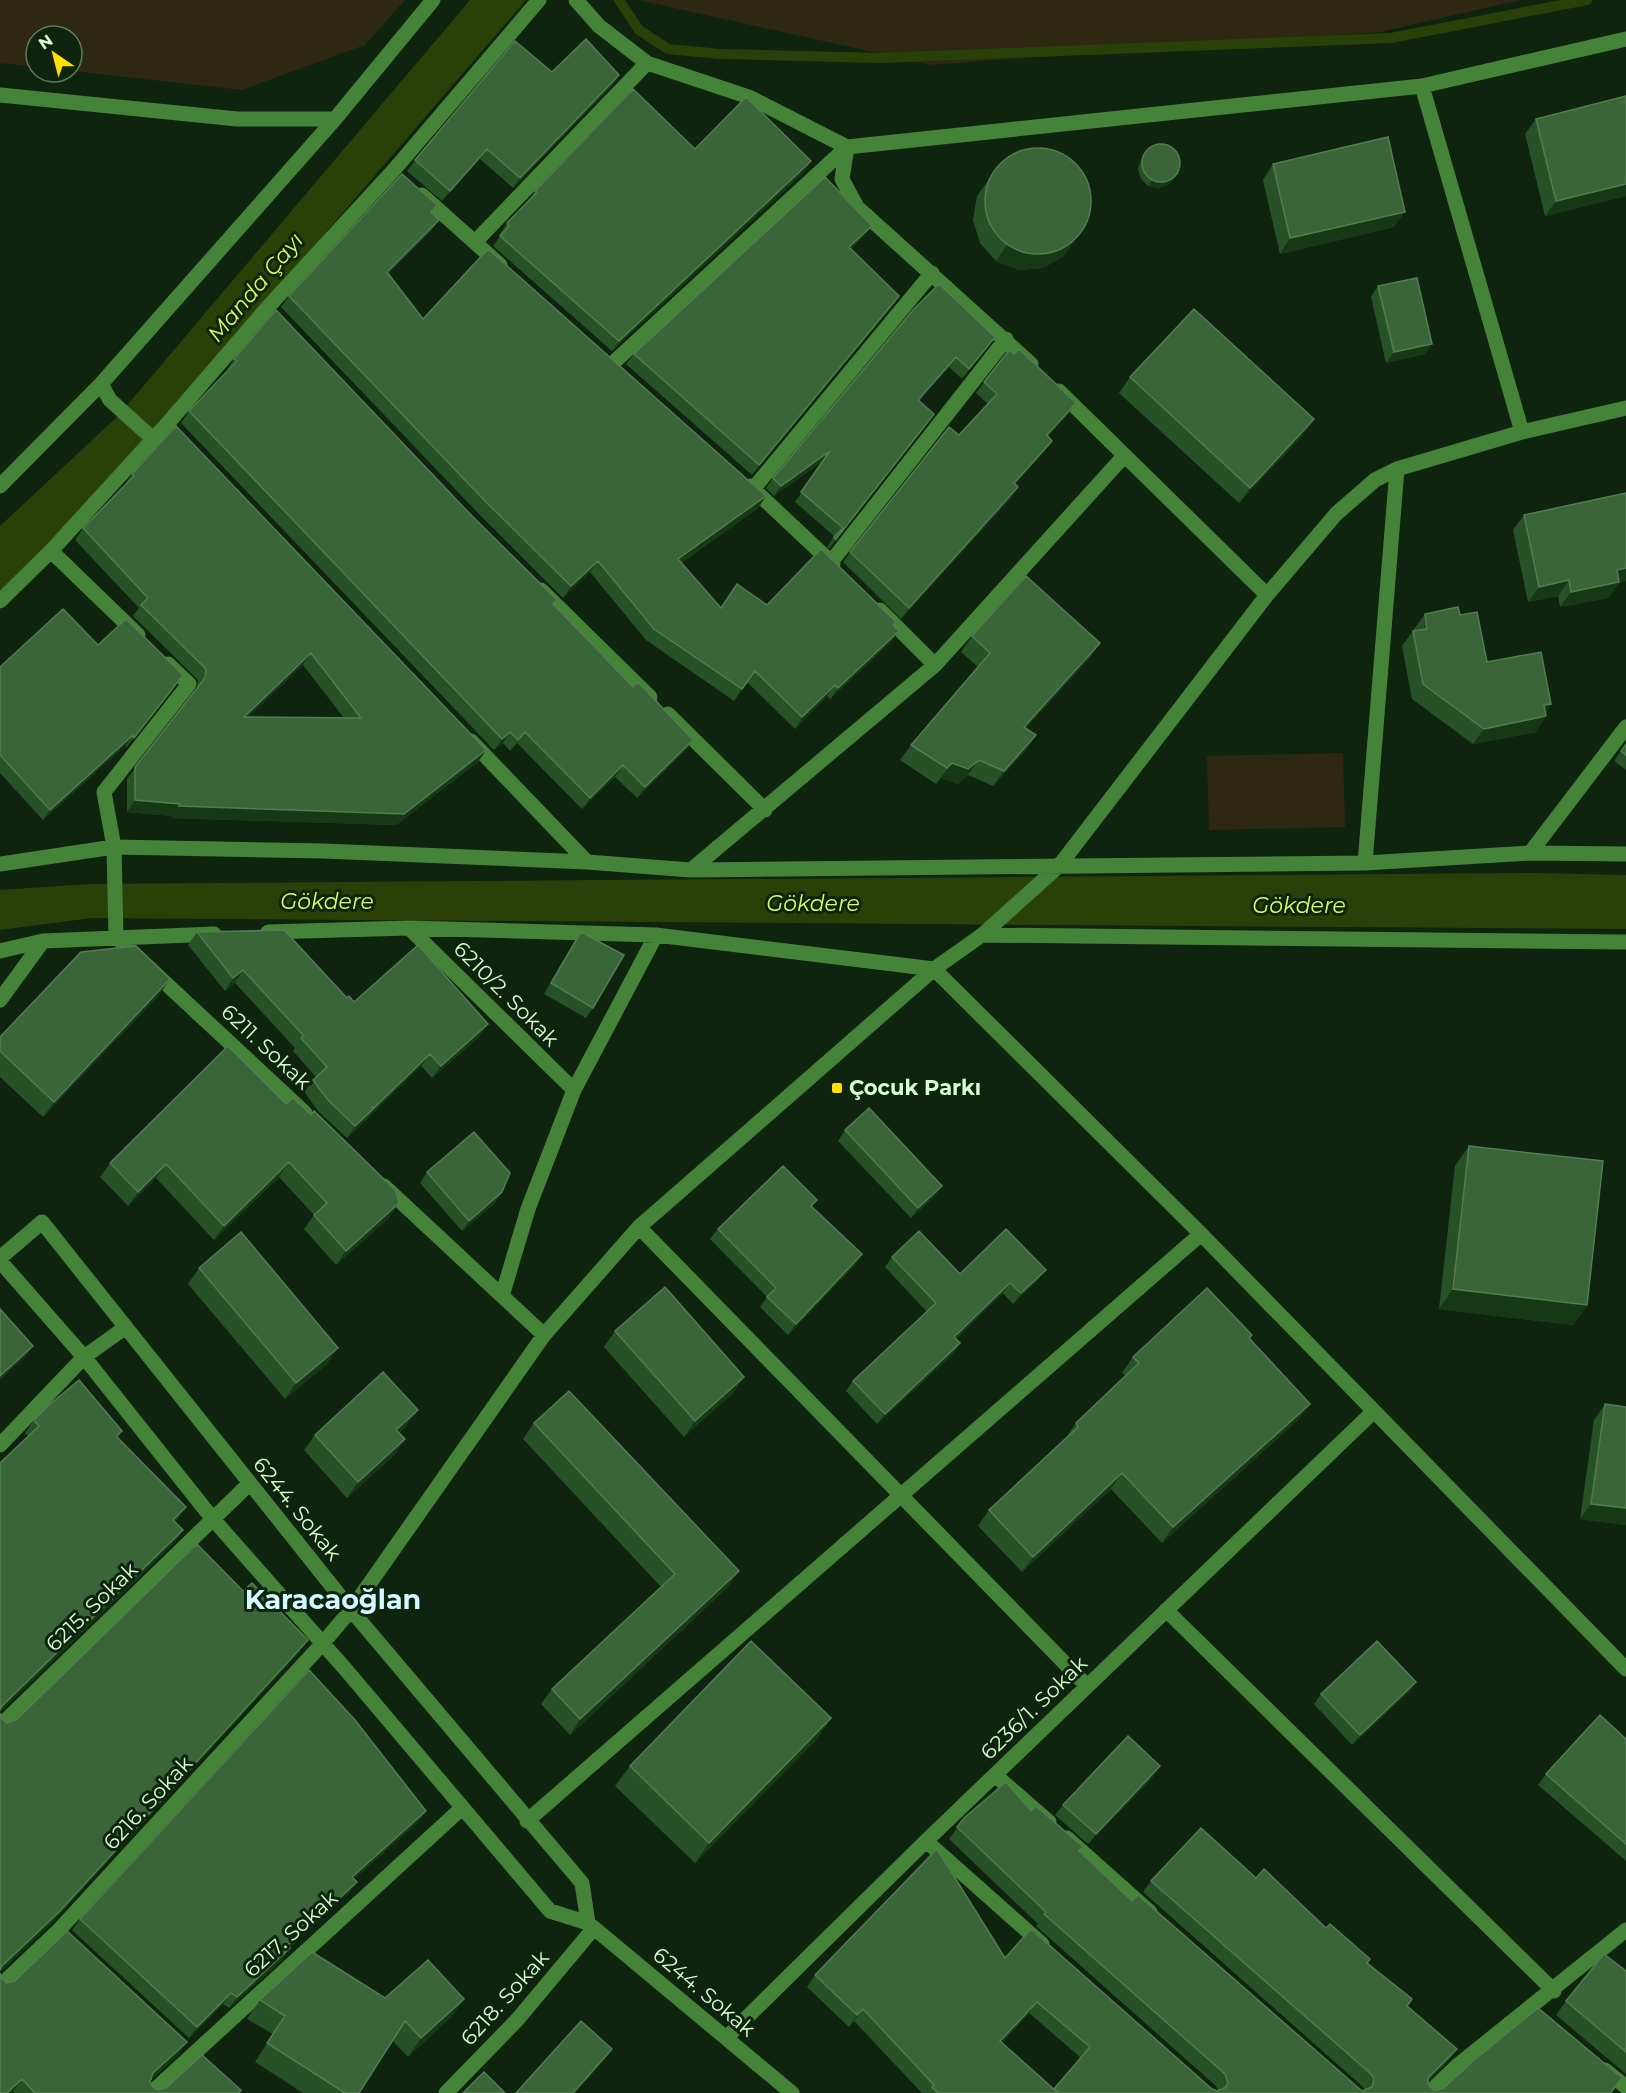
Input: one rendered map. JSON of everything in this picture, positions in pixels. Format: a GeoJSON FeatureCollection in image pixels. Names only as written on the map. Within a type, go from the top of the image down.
{"type":"FeatureCollection","features":[{"type":"Feature","properties":{"kind":"street"},"geometry":{"type":"LineString","coordinates":[[0,486],[101,384],[335,119],[433,0]]}},
{"type":"Feature","properties":{"kind":"street"},"geometry":{"type":"LineString","coordinates":[[0,601],[51,551],[152,438],[172,427],[272,311],[402,178],[540,0]]}},
{"type":"Feature","properties":{"kind":"street"},"geometry":{"type":"LineString","coordinates":[[576,0],[599,26],[647,63],[749,97],[847,147],[1422,86],[1626,39]]}},
{"type":"Feature","properties":{"kind":"street"},"geometry":{"type":"LineString","coordinates":[[476,242],[647,63]]}},
{"type":"Feature","properties":{"kind":"street"},"geometry":{"type":"LineString","coordinates":[[1422,86],[1521,432]]}},
{"type":"Feature","properties":{"kind":"street"},"geometry":{"type":"LineString","coordinates":[[0,95],[237,119],[335,119]]}},
{"type":"Feature","properties":{"kind":"street"},"geometry":{"type":"LineString","coordinates":[[847,147],[842,179],[857,207],[1006,339],[1267,595]]}},
{"type":"Feature","properties":{"kind":"street"},"geometry":{"type":"LineString","coordinates":[[612,364],[847,147]]}},
{"type":"Feature","properties":{"kind":"street"},"geometry":{"type":"LineString","coordinates":[[402,178],[510,273]]}},
{"type":"Feature","properties":{"kind":"street"},"geometry":{"type":"LineString","coordinates":[[753,489],[932,273]]}},
{"type":"Feature","properties":{"kind":"street"},"geometry":{"type":"LineString","coordinates":[[831,562],[1006,339]]}},
{"type":"Feature","properties":{"kind":"street"},"geometry":{"type":"LineString","coordinates":[[101,384],[110,400],[152,438]]}},
{"type":"Feature","properties":{"kind":"street","name":"6216. Sokak"},"geometry":{"type":"LineString","coordinates":[[0,1986],[62,1935],[351,1610],[544,1335],[639,1227],[934,969],[982,935],[1059,866],[1267,595],[1336,514],[1375,480],[1396,469],[1521,432],[1626,408]]}},
{"type":"Feature","properties":{"kind":"street"},"geometry":{"type":"LineString","coordinates":[[691,870],[935,665],[1124,456]]}},
{"type":"Feature","properties":{"kind":"street"},"geometry":{"type":"LineString","coordinates":[[1365,863],[1396,469]]}},
{"type":"Feature","properties":{"kind":"street"},"geometry":{"type":"LineString","coordinates":[[736,473],[847,578]]}},
{"type":"Feature","properties":{"kind":"street"},"geometry":{"type":"LineString","coordinates":[[51,551],[189,684],[104,792],[114,847],[116,929]]}},
{"type":"Feature","properties":{"kind":"street"},"geometry":{"type":"LineString","coordinates":[[530,578],[765,810]]}},
{"type":"Feature","properties":{"kind":"street"},"geometry":{"type":"LineString","coordinates":[[871,602],[935,665]]}},
{"type":"Feature","properties":{"kind":"street"},"geometry":{"type":"LineString","coordinates":[[1530,853],[1626,727]]}},
{"type":"Feature","properties":{"kind":"street"},"geometry":{"type":"LineString","coordinates":[[464,733],[587,862]]}},
{"type":"Feature","properties":{"kind":"street"},"geometry":{"type":"LineString","coordinates":[[0,864],[114,847],[324,851],[587,862],[691,870],[1365,863],[1530,853],[1626,854]]}},
{"type":"Feature","properties":{"kind":"street"},"geometry":{"type":"LineString","coordinates":[[257,933],[410,928],[656,936],[934,969],[1201,1234],[1626,1669]]}},
{"type":"Feature","properties":{"kind":"street","name":"6210/2. Sokak"},"geometry":{"type":"LineString","coordinates":[[410,928],[574,1090]]}},
{"type":"Feature","properties":{"kind":"street"},"geometry":{"type":"LineString","coordinates":[[0,951],[43,941],[116,929],[234,933]]}},
{"type":"Feature","properties":{"kind":"street","name":"6211. Sokak"},"geometry":{"type":"LineString","coordinates":[[116,929],[318,1124]]}},
{"type":"Feature","properties":{"kind":"street"},"geometry":{"type":"LineString","coordinates":[[982,935],[1626,942]]}},
{"type":"Feature","properties":{"kind":"street"},"geometry":{"type":"LineString","coordinates":[[502,1296],[528,1209],[574,1090],[656,936]]}},
{"type":"Feature","properties":{"kind":"street"},"geometry":{"type":"LineString","coordinates":[[0,1000],[43,941]]}},
{"type":"Feature","properties":{"kind":"street"},"geometry":{"type":"LineString","coordinates":[[370,1173],[544,1335]]}},
{"type":"Feature","properties":{"kind":"street","name":"6244. Sokak"},"geometry":{"type":"LineString","coordinates":[[591,1925],[582,1883],[527,1821],[351,1610],[42,1222],[0,1259],[84,1358],[212,1518],[550,1911],[591,1925],[792,2093]]}},
{"type":"Feature","properties":{"kind":"street"},"geometry":{"type":"LineString","coordinates":[[639,1227],[1087,1686]]}},
{"type":"Feature","properties":{"kind":"street"},"geometry":{"type":"LineString","coordinates":[[527,1821],[1201,1234]]}},
{"type":"Feature","properties":{"kind":"street"},"geometry":{"type":"LineString","coordinates":[[0,1445],[84,1358],[126,1327]]}},
{"type":"Feature","properties":{"kind":"street","name":"6236/1. Sokak"},"geometry":{"type":"LineString","coordinates":[[726,2038],[926,1841],[1373,1412]]}},
{"type":"Feature","properties":{"kind":"street","name":"6215. Sokak"},"geometry":{"type":"LineString","coordinates":[[0,1726],[250,1483]]}},
{"type":"Feature","properties":{"kind":"street"},"geometry":{"type":"LineString","coordinates":[[1166,1610],[1554,1991]]}},
{"type":"Feature","properties":{"kind":"street"},"geometry":{"type":"LineString","coordinates":[[995,1775],[1162,1922]]}},
{"type":"Feature","properties":{"kind":"street","name":"6217. Sokak"},"geometry":{"type":"LineString","coordinates":[[151,2093],[187,2050],[462,1808]]}},
{"type":"Feature","properties":{"kind":"street"},"geometry":{"type":"LineString","coordinates":[[926,1841],[1050,1951]]}},
{"type":"Feature","properties":{"kind":"street","name":"6218. Sokak"},"geometry":{"type":"LineString","coordinates":[[446,2093],[517,2020],[591,1925]]}},
{"type":"Feature","properties":{"kind":"street"},"geometry":{"type":"LineString","coordinates":[[1429,2093],[1458,2066],[1536,2011],[1554,1991],[1626,1930]]}},
{"type":"Feature","properties":{"kind":"street"},"geometry":{"type":"LineString","coordinates":[[187,2050],[208,2069]]}},
{"type":"Feature","properties":{"kind":"street"},"geometry":{"type":"LineString","coordinates":[[1592,2058],[1626,2087]]}},
{"type":"Feature","properties":{"kind":"shaded area"},"geometry":{"type":"Polygon","coordinates":[[[0,0],[405,0],[365,45],[242,90],[84,72],[84,24],[24,24],[24,66],[0,63],[0,0]]]}},
{"type":"Feature","properties":{"kind":"shaded area"},"geometry":{"type":"Polygon","coordinates":[[[638,0],[1521,0],[1380,32],[931,65],[638,0]]]}},
{"type":"Feature","properties":{"kind":"shaded area"},"geometry":{"type":"Polygon","coordinates":[[[1343,753],[1345,827],[1209,830],[1207,756],[1343,753]]]}},
{"type":"Feature","properties":{"kind":"water","name":"Manda Çayı"},"geometry":{"type":"Polygon","coordinates":[[[470,0],[526,0],[167,417],[49,546],[0,590],[0,526],[118,416],[470,0]]]}},
{"type":"Feature","properties":{"kind":"water","name":"Gökdere"},"geometry":{"type":"Polygon","coordinates":[[[1534,873],[1626,875],[1626,929],[92,918],[0,930],[0,890],[89,884],[1534,873]]]}},
{"type":"Feature","properties":{"kind":"building"},"geometry":{"type":"Polygon","coordinates":[[[586,39],[619,75],[520,178],[487,149],[450,191],[415,160],[515,41],[552,72],[586,39]]]}},
{"type":"Feature","properties":{"kind":"building"},"geometry":{"type":"Polygon","coordinates":[[[633,89],[695,149],[746,97],[811,161],[619,341],[500,236],[509,226],[507,223],[537,192],[535,191],[633,89]]]}},
{"type":"Feature","properties":{"kind":"building"},"geometry":{"type":"Polygon","coordinates":[[[1626,96],[1626,184],[1556,201],[1536,119],[1626,96]]]}},
{"type":"Feature","properties":{"kind":"building"},"geometry":{"type":"Polygon","coordinates":[[[1388,137],[1405,212],[1290,238],[1273,164],[1388,137]]]}},
{"type":"Feature","properties":{"kind":"building"},"geometry":{"type":"Polygon","coordinates":[[[1161,144],[1168,145],[1174,150],[1179,156],[1179,170],[1174,176],[1168,181],[1161,182],[1154,181],[1148,176],[1143,170],[1142,163],[1143,156],[1148,150],[1154,145],[1161,144]]]}},
{"type":"Feature","properties":{"kind":"building"},"geometry":{"type":"Polygon","coordinates":[[[1038,148],[1058,152],[1076,163],[1087,181],[1091,201],[1087,221],[1076,239],[1058,250],[1038,254],[1018,250],[1000,239],[989,221],[985,201],[989,181],[1000,163],[1018,152],[1038,148]]]}},
{"type":"Feature","properties":{"kind":"building"},"geometry":{"type":"Polygon","coordinates":[[[402,174],[437,205],[431,212],[439,220],[387,272],[423,319],[488,249],[766,496],[678,559],[721,608],[737,584],[767,605],[821,549],[896,622],[893,625],[899,631],[838,688],[835,685],[802,717],[755,671],[742,689],[654,629],[598,561],[571,586],[486,502],[289,296],[402,174]]]}},
{"type":"Feature","properties":{"kind":"building"},"geometry":{"type":"Polygon","coordinates":[[[825,177],[872,226],[849,247],[899,296],[759,465],[634,354],[825,177]]]}},
{"type":"Feature","properties":{"kind":"building"},"geometry":{"type":"Polygon","coordinates":[[[1417,278],[1432,344],[1394,352],[1378,286],[1417,278]]]}},
{"type":"Feature","properties":{"kind":"building"},"geometry":{"type":"Polygon","coordinates":[[[939,284],[995,337],[969,369],[956,357],[918,400],[934,414],[836,539],[834,537],[843,528],[801,492],[830,451],[781,486],[773,478],[913,310],[939,284]]]}},
{"type":"Feature","properties":{"kind":"building"},"geometry":{"type":"Polygon","coordinates":[[[1194,309],[1314,419],[1250,488],[1130,377],[1194,309]]]}},
{"type":"Feature","properties":{"kind":"building"},"geometry":{"type":"Polygon","coordinates":[[[276,310],[472,516],[557,600],[553,604],[633,687],[638,682],[693,740],[645,787],[623,765],[590,798],[525,732],[518,740],[510,732],[502,739],[189,411],[237,361],[234,359],[276,310]]]}},
{"type":"Feature","properties":{"kind":"building"},"geometry":{"type":"Polygon","coordinates":[[[1019,349],[1076,403],[1047,435],[1052,441],[1014,483],[1018,487],[909,608],[850,552],[949,427],[959,435],[997,394],[984,382],[1009,350],[1014,354],[1019,349]]]}},
{"type":"Feature","properties":{"kind":"building"},"geometry":{"type":"Polygon","coordinates":[[[176,426],[486,750],[404,814],[179,806],[180,804],[135,800],[135,767],[205,678],[206,669],[141,605],[148,598],[83,528],[134,476],[132,474],[176,426]],[[311,653],[244,717],[361,718],[311,653]]]}},
{"type":"Feature","properties":{"kind":"building"},"geometry":{"type":"Polygon","coordinates":[[[1626,493],[1626,568],[1617,570],[1619,582],[1571,592],[1569,580],[1539,587],[1524,515],[1626,493]]]}},
{"type":"Feature","properties":{"kind":"building"},"geometry":{"type":"Polygon","coordinates":[[[1026,576],[1100,643],[1024,727],[1036,735],[1004,771],[979,760],[968,769],[952,763],[947,768],[911,745],[990,653],[972,636],[1026,576]]]}},
{"type":"Feature","properties":{"kind":"building"},"geometry":{"type":"Polygon","coordinates":[[[1458,607],[1460,615],[1477,612],[1487,662],[1541,652],[1551,704],[1544,705],[1546,716],[1484,729],[1423,684],[1413,631],[1427,629],[1425,614],[1458,607]]]}},
{"type":"Feature","properties":{"kind":"building"},"geometry":{"type":"Polygon","coordinates":[[[63,609],[98,645],[126,619],[183,675],[134,738],[133,735],[50,810],[0,755],[0,667],[63,609]]]}},
{"type":"Feature","properties":{"kind":"building"},"geometry":{"type":"Polygon","coordinates":[[[1626,744],[1626,755],[1621,751],[1626,744]]]}},
{"type":"Feature","properties":{"kind":"building"},"geometry":{"type":"Polygon","coordinates":[[[284,930],[347,998],[349,996],[354,1002],[418,945],[488,1024],[441,1066],[430,1054],[374,1108],[372,1106],[373,1109],[355,1126],[328,1100],[313,1080],[327,1067],[301,1038],[304,1036],[243,970],[233,978],[197,932],[284,930]]]}},
{"type":"Feature","properties":{"kind":"building"},"geometry":{"type":"Polygon","coordinates":[[[581,932],[624,955],[593,1008],[551,983],[581,932]]]}},
{"type":"Feature","properties":{"kind":"building"},"geometry":{"type":"Polygon","coordinates":[[[136,946],[170,979],[54,1102],[0,1051],[0,1037],[81,952],[136,946]]]}},
{"type":"Feature","properties":{"kind":"building"},"geometry":{"type":"Polygon","coordinates":[[[228,1046],[286,1104],[293,1098],[311,1115],[314,1111],[396,1191],[399,1203],[346,1251],[314,1215],[327,1203],[289,1162],[224,1226],[166,1164],[138,1192],[110,1163],[228,1046]]]}},
{"type":"Feature","properties":{"kind":"building"},"geometry":{"type":"Polygon","coordinates":[[[869,1108],[942,1186],[918,1208],[845,1130],[869,1108]]]}},
{"type":"Feature","properties":{"kind":"building"},"geometry":{"type":"Polygon","coordinates":[[[474,1132],[510,1173],[502,1192],[469,1221],[427,1172],[474,1132]]]}},
{"type":"Feature","properties":{"kind":"building"},"geometry":{"type":"Polygon","coordinates":[[[1469,1146],[1603,1161],[1587,1305],[1453,1289],[1469,1146]]]}},
{"type":"Feature","properties":{"kind":"building"},"geometry":{"type":"Polygon","coordinates":[[[783,1166],[817,1200],[811,1206],[862,1254],[796,1324],[767,1297],[776,1288],[718,1229],[783,1166]]]}},
{"type":"Feature","properties":{"kind":"building"},"geometry":{"type":"Polygon","coordinates":[[[1006,1229],[1046,1270],[1021,1293],[1010,1283],[954,1337],[960,1343],[885,1414],[853,1381],[936,1303],[892,1257],[919,1231],[960,1274],[1006,1229]]]}},
{"type":"Feature","properties":{"kind":"building"},"geometry":{"type":"Polygon","coordinates":[[[241,1232],[338,1348],[296,1383],[199,1268],[241,1232]]]}},
{"type":"Feature","properties":{"kind":"building"},"geometry":{"type":"Polygon","coordinates":[[[665,1287],[744,1377],[695,1421],[615,1331],[665,1287]]]}},
{"type":"Feature","properties":{"kind":"building"},"geometry":{"type":"Polygon","coordinates":[[[1207,1288],[1252,1335],[1249,1338],[1310,1404],[1173,1527],[1122,1473],[1033,1557],[989,1510],[1078,1427],[1076,1423],[1139,1363],[1133,1357],[1207,1288]]]}},
{"type":"Feature","properties":{"kind":"building"},"geometry":{"type":"Polygon","coordinates":[[[0,1309],[33,1346],[0,1376],[0,1309]]]}},
{"type":"Feature","properties":{"kind":"building"},"geometry":{"type":"Polygon","coordinates":[[[383,1372],[418,1410],[396,1430],[405,1439],[358,1482],[315,1435],[383,1372]]]}},
{"type":"Feature","properties":{"kind":"building"},"geometry":{"type":"Polygon","coordinates":[[[79,1380],[122,1431],[116,1436],[186,1507],[173,1520],[183,1530],[0,1710],[0,1463],[39,1426],[34,1420],[79,1380]]]}},
{"type":"Feature","properties":{"kind":"building"},"geometry":{"type":"Polygon","coordinates":[[[569,1391],[739,1571],[580,1719],[552,1689],[675,1574],[534,1423],[569,1391]]]}},
{"type":"Feature","properties":{"kind":"building"},"geometry":{"type":"Polygon","coordinates":[[[1605,1404],[1626,1407],[1626,1508],[1591,1504],[1605,1404]]]}},
{"type":"Feature","properties":{"kind":"building"},"geometry":{"type":"Polygon","coordinates":[[[197,1544],[243,1591],[252,1583],[308,1640],[60,1911],[0,1970],[0,1713],[2,1719],[7,1723],[16,1720],[197,1544]]]}},
{"type":"Feature","properties":{"kind":"building"},"geometry":{"type":"Polygon","coordinates":[[[751,1641],[831,1718],[709,1843],[630,1766],[751,1641]]]}},
{"type":"Feature","properties":{"kind":"building"},"geometry":{"type":"Polygon","coordinates":[[[1377,1641],[1416,1682],[1360,1735],[1321,1694],[1377,1641]]]}},
{"type":"Feature","properties":{"kind":"building"},"geometry":{"type":"Polygon","coordinates":[[[309,1670],[355,1720],[426,1811],[352,1877],[357,1882],[287,1946],[290,1948],[237,1997],[231,1993],[197,2027],[80,1919],[309,1670]]]}},
{"type":"Feature","properties":{"kind":"building"},"geometry":{"type":"Polygon","coordinates":[[[1600,1715],[1626,1739],[1626,1844],[1546,1774],[1600,1715]]]}},
{"type":"Feature","properties":{"kind":"building"},"geometry":{"type":"Polygon","coordinates":[[[1128,1736],[1160,1766],[1096,1834],[1063,1805],[1128,1736]]]}},
{"type":"Feature","properties":{"kind":"building"},"geometry":{"type":"Polygon","coordinates":[[[1006,1782],[1031,1811],[1036,1806],[1083,1847],[1079,1851],[1132,1901],[1138,1895],[1362,2091],[1372,2087],[1374,2079],[1371,2074],[1151,1881],[1201,1828],[1256,1878],[1264,1869],[1326,1928],[1330,1924],[1370,1959],[1367,1963],[1412,1999],[1407,2006],[1457,2049],[1428,2078],[1428,2084],[1434,2091],[1444,2088],[1538,2008],[1622,2078],[1610,2093],[1059,2093],[1054,2089],[1090,2047],[1037,2002],[1000,2041],[1058,2093],[938,2093],[932,2087],[934,2085],[863,2009],[857,2015],[815,1975],[937,1849],[1005,1958],[1031,1929],[1212,2089],[1217,2091],[1225,2088],[1228,2083],[1225,2074],[1044,1914],[1046,1912],[957,1827],[964,1818],[1006,1782]]]}},
{"type":"Feature","properties":{"kind":"building"},"geometry":{"type":"Polygon","coordinates":[[[67,1931],[187,2042],[153,2073],[150,2082],[153,2087],[158,2090],[166,2088],[202,2055],[241,2090],[239,2093],[35,2093],[22,2079],[7,2093],[0,2093],[0,1973],[2,1979],[7,1983],[15,1981],[67,1931]]]}},
{"type":"Feature","properties":{"kind":"building"},"geometry":{"type":"Polygon","coordinates":[[[312,1952],[385,1998],[428,1960],[464,1999],[421,2038],[405,2021],[359,2093],[345,2093],[267,2043],[285,2016],[260,2000],[312,1952]]]}},
{"type":"Feature","properties":{"kind":"building"},"geometry":{"type":"Polygon","coordinates":[[[1604,1954],[1626,1971],[1626,2052],[1566,2001],[1604,1954]]]}},
{"type":"Feature","properties":{"kind":"building"},"geometry":{"type":"Polygon","coordinates":[[[581,2021],[612,2049],[573,2093],[516,2093],[581,2021]]]}},
{"type":"Feature","properties":{"kind":"building"},"geometry":{"type":"Polygon","coordinates":[[[484,2072],[505,2093],[463,2093],[484,2072]]]}},
{"type":"Feature","properties":{"kind":"waterway"},"geometry":{"type":"LineString","coordinates":[[619,0],[639,30],[668,49],[720,54],[879,58],[1391,38],[1587,0]]}},
{"type":"Feature","properties":{"kind":"place","name":"Çocuk Parkı"},"geometry":{"type":"Point","coordinates":[837,1088]}},
{"type":"Feature","properties":{"kind":"district","name":"Karacaoğlan"},"geometry":{"type":"Point","coordinates":[333,1600]}}]}
